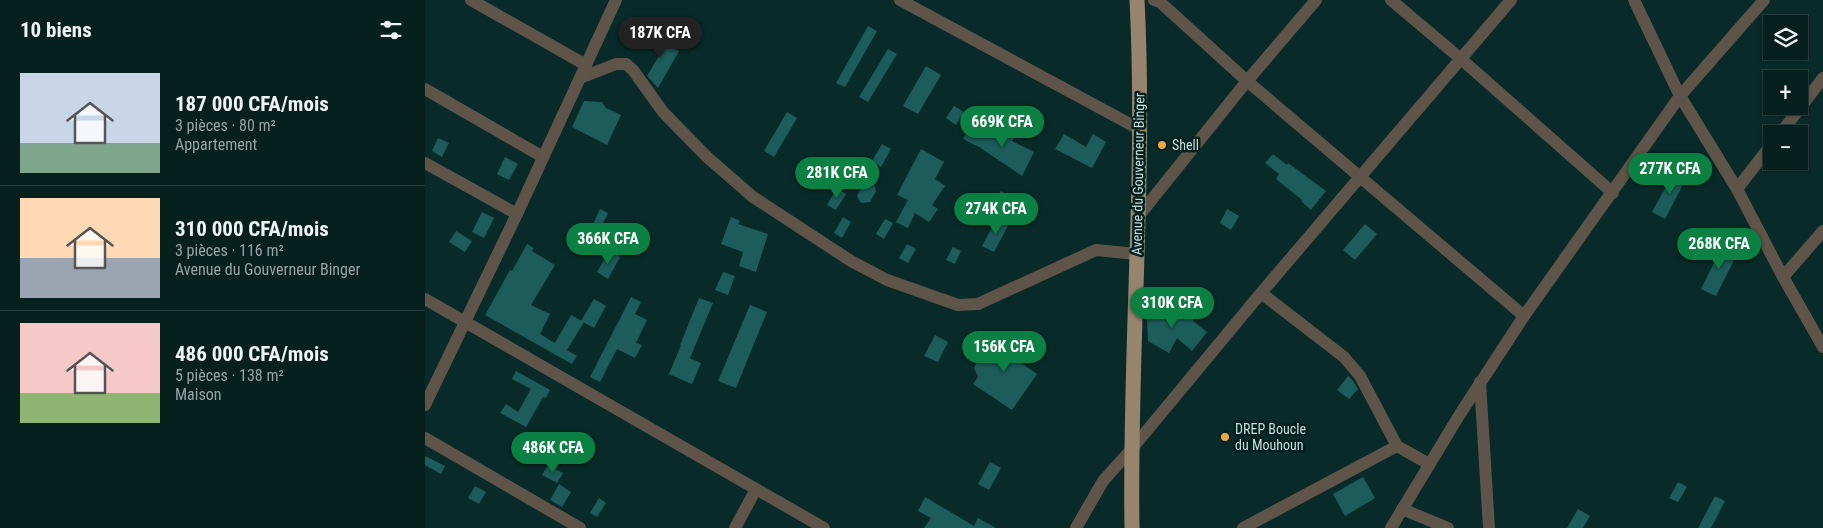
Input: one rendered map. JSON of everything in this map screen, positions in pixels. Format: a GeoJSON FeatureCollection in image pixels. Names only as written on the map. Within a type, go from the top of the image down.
{"type":"FeatureCollection","features":[{"type":"Feature","properties":{"kind":"main road","name":"Avenue du Gouverneur Binger"},"geometry":{"type":"LineString","coordinates":[[1132,528],[1131,451],[1140,55],[1137,0]]}},
{"type":"Feature","properties":{"kind":"street"},"geometry":{"type":"LineString","coordinates":[[471,0],[586,65]]}},
{"type":"Feature","properties":{"kind":"street"},"geometry":{"type":"LineString","coordinates":[[425,404],[517,214],[616,0]]}},
{"type":"Feature","properties":{"kind":"street"},"geometry":{"type":"LineString","coordinates":[[900,0],[1139,129]]}},
{"type":"Feature","properties":{"kind":"street"},"geometry":{"type":"LineString","coordinates":[[1137,218],[1316,0]]}},
{"type":"Feature","properties":{"kind":"street"},"geometry":{"type":"LineString","coordinates":[[1391,0],[1613,193]]}},
{"type":"Feature","properties":{"kind":"street"},"geometry":{"type":"LineString","coordinates":[[1076,528],[1103,481],[1131,451],[1261,293],[1511,0]]}},
{"type":"Feature","properties":{"kind":"street"},"geometry":{"type":"LineString","coordinates":[[1634,0],[1681,96],[1737,188],[1783,277],[1823,347]]}},
{"type":"Feature","properties":{"kind":"street"},"geometry":{"type":"LineString","coordinates":[[1391,528],[1480,382],[1524,316],[1681,96],[1763,0]]}},
{"type":"Feature","properties":{"kind":"street"},"geometry":{"type":"LineString","coordinates":[[1159,1],[1247,82],[1524,316]]}},
{"type":"Feature","properties":{"kind":"street"},"geometry":{"type":"LineString","coordinates":[[580,78],[616,64],[626,64],[633,70],[663,112],[707,157],[753,197],[851,261],[887,280],[941,300],[958,305],[978,304],[1096,250],[1136,254]]}},
{"type":"Feature","properties":{"kind":"street"},"geometry":{"type":"LineString","coordinates":[[1787,125],[1823,78]]}},
{"type":"Feature","properties":{"kind":"street"},"geometry":{"type":"LineString","coordinates":[[425,89],[543,157]]}},
{"type":"Feature","properties":{"kind":"street"},"geometry":{"type":"LineString","coordinates":[[1737,188],[1763,155]]}},
{"type":"Feature","properties":{"kind":"street"},"geometry":{"type":"LineString","coordinates":[[425,163],[517,214]]}},
{"type":"Feature","properties":{"kind":"street"},"geometry":{"type":"LineString","coordinates":[[1783,277],[1823,231]]}},
{"type":"Feature","properties":{"kind":"street"},"geometry":{"type":"LineString","coordinates":[[1261,293],[1345,357],[1359,376],[1397,446],[1429,464]]}},
{"type":"Feature","properties":{"kind":"street"},"geometry":{"type":"LineString","coordinates":[[425,299],[824,528]]}},
{"type":"Feature","properties":{"kind":"street"},"geometry":{"type":"LineString","coordinates":[[1480,382],[1489,528]]}},
{"type":"Feature","properties":{"kind":"street"},"geometry":{"type":"LineString","coordinates":[[425,438],[580,528]]}},
{"type":"Feature","properties":{"kind":"street"},"geometry":{"type":"LineString","coordinates":[[1243,528],[1397,446]]}},
{"type":"Feature","properties":{"kind":"street"},"geometry":{"type":"LineString","coordinates":[[735,528],[756,489]]}},
{"type":"Feature","properties":{"kind":"street"},"geometry":{"type":"LineString","coordinates":[[1402,509],[1448,528]]}},
{"type":"Feature","properties":{"kind":"building"},"geometry":{"type":"Polygon","coordinates":[[[630,17],[637,20],[635,25],[638,27],[634,35],[623,30],[630,17]]]}},
{"type":"Feature","properties":{"kind":"building"},"geometry":{"type":"Polygon","coordinates":[[[868,26],[877,31],[845,87],[836,83],[868,26]]]}},
{"type":"Feature","properties":{"kind":"building"},"geometry":{"type":"Polygon","coordinates":[[[646,34],[679,51],[658,88],[647,76],[662,51],[642,43],[646,34]]]}},
{"type":"Feature","properties":{"kind":"building"},"geometry":{"type":"Polygon","coordinates":[[[888,49],[897,54],[868,102],[859,97],[888,49]]]}},
{"type":"Feature","properties":{"kind":"building"},"geometry":{"type":"Polygon","coordinates":[[[926,66],[941,75],[918,114],[903,106],[926,66]]]}},
{"type":"Feature","properties":{"kind":"building"},"geometry":{"type":"Polygon","coordinates":[[[584,101],[602,102],[606,108],[621,115],[607,145],[572,127],[584,101]]]}},
{"type":"Feature","properties":{"kind":"building"},"geometry":{"type":"Polygon","coordinates":[[[954,106],[964,112],[956,125],[946,118],[954,106]]]}},
{"type":"Feature","properties":{"kind":"building"},"geometry":{"type":"Polygon","coordinates":[[[787,112],[797,118],[774,157],[764,151],[787,112]]]}},
{"type":"Feature","properties":{"kind":"building"},"geometry":{"type":"Polygon","coordinates":[[[971,126],[989,137],[993,132],[1002,138],[1011,127],[1018,132],[1012,141],[1034,152],[1022,176],[979,147],[963,139],[971,126]]]}},
{"type":"Feature","properties":{"kind":"building"},"geometry":{"type":"Polygon","coordinates":[[[1064,134],[1086,147],[1093,134],[1106,142],[1092,168],[1055,149],[1064,134]]]}},
{"type":"Feature","properties":{"kind":"building"},"geometry":{"type":"Polygon","coordinates":[[[438,138],[449,143],[442,157],[432,151],[438,138]]]}},
{"type":"Feature","properties":{"kind":"building"},"geometry":{"type":"Polygon","coordinates":[[[882,144],[891,149],[881,167],[872,161],[882,144]]]}},
{"type":"Feature","properties":{"kind":"building"},"geometry":{"type":"Polygon","coordinates":[[[921,149],[944,162],[935,179],[945,186],[932,205],[938,209],[929,222],[915,213],[908,228],[896,222],[908,200],[897,195],[921,149]]]}},
{"type":"Feature","properties":{"kind":"building"},"geometry":{"type":"Polygon","coordinates":[[[1273,154],[1326,191],[1311,210],[1302,200],[1276,179],[1279,174],[1265,163],[1273,154]]]}},
{"type":"Feature","properties":{"kind":"building"},"geometry":{"type":"Polygon","coordinates":[[[505,157],[518,164],[509,180],[497,174],[505,157]]]}},
{"type":"Feature","properties":{"kind":"building"},"geometry":{"type":"Polygon","coordinates":[[[852,159],[861,164],[854,176],[846,171],[852,159]]]}},
{"type":"Feature","properties":{"kind":"building"},"geometry":{"type":"Polygon","coordinates":[[[1675,170],[1687,177],[1665,219],[1652,212],[1675,170]]]}},
{"type":"Feature","properties":{"kind":"building"},"geometry":{"type":"Polygon","coordinates":[[[873,181],[876,191],[870,202],[861,203],[857,196],[864,183],[873,181]]]}},
{"type":"Feature","properties":{"kind":"building"},"geometry":{"type":"Polygon","coordinates":[[[837,188],[846,194],[836,210],[827,205],[837,188]]]}},
{"type":"Feature","properties":{"kind":"building"},"geometry":{"type":"Polygon","coordinates":[[[1001,191],[1013,198],[1002,217],[989,209],[1001,191]]]}},
{"type":"Feature","properties":{"kind":"building"},"geometry":{"type":"Polygon","coordinates":[[[600,209],[608,213],[601,228],[593,224],[600,209]]]}},
{"type":"Feature","properties":{"kind":"building"},"geometry":{"type":"Polygon","coordinates":[[[1227,209],[1239,216],[1231,230],[1220,223],[1227,209]]]}},
{"type":"Feature","properties":{"kind":"building"},"geometry":{"type":"Polygon","coordinates":[[[482,212],[494,218],[484,238],[472,232],[482,212]]]}},
{"type":"Feature","properties":{"kind":"building"},"geometry":{"type":"Polygon","coordinates":[[[731,217],[740,221],[738,224],[768,234],[756,272],[739,266],[743,252],[721,244],[731,217]]]}},
{"type":"Feature","properties":{"kind":"building"},"geometry":{"type":"Polygon","coordinates":[[[843,217],[851,222],[842,238],[834,233],[843,217]]]}},
{"type":"Feature","properties":{"kind":"building"},"geometry":{"type":"Polygon","coordinates":[[[998,217],[1009,224],[994,252],[982,246],[998,217]]]}},
{"type":"Feature","properties":{"kind":"building"},"geometry":{"type":"Polygon","coordinates":[[[885,219],[893,223],[884,239],[876,234],[885,219]]]}},
{"type":"Feature","properties":{"kind":"building"},"geometry":{"type":"Polygon","coordinates":[[[1365,224],[1377,234],[1355,260],[1343,250],[1365,224]]]}},
{"type":"Feature","properties":{"kind":"building"},"geometry":{"type":"Polygon","coordinates":[[[456,231],[472,241],[465,252],[449,242],[456,231]]]}},
{"type":"Feature","properties":{"kind":"building"},"geometry":{"type":"Polygon","coordinates":[[[527,244],[534,248],[532,251],[555,265],[531,305],[550,314],[540,334],[555,343],[571,315],[584,322],[567,350],[577,356],[572,364],[485,315],[527,244]]]}},
{"type":"Feature","properties":{"kind":"building"},"geometry":{"type":"Polygon","coordinates":[[[907,244],[916,249],[908,263],[899,258],[907,244]]]}},
{"type":"Feature","properties":{"kind":"building"},"geometry":{"type":"Polygon","coordinates":[[[1723,245],[1738,252],[1716,296],[1701,289],[1723,245]]]}},
{"type":"Feature","properties":{"kind":"building"},"geometry":{"type":"Polygon","coordinates":[[[953,247],[961,251],[955,264],[946,260],[953,247]]]}},
{"type":"Feature","properties":{"kind":"building"},"geometry":{"type":"Polygon","coordinates":[[[609,251],[620,257],[608,279],[597,272],[609,251]]]}},
{"type":"Feature","properties":{"kind":"building"},"geometry":{"type":"Polygon","coordinates":[[[723,272],[735,276],[728,295],[715,290],[723,272]]]}},
{"type":"Feature","properties":{"kind":"building"},"geometry":{"type":"Polygon","coordinates":[[[631,297],[641,302],[635,314],[647,320],[636,343],[642,345],[635,358],[617,349],[600,382],[590,377],[631,297]]]}},
{"type":"Feature","properties":{"kind":"building"},"geometry":{"type":"Polygon","coordinates":[[[699,298],[713,303],[690,358],[701,363],[692,384],[669,374],[699,298]]]}},
{"type":"Feature","properties":{"kind":"building"},"geometry":{"type":"Polygon","coordinates":[[[594,299],[606,306],[594,328],[581,321],[594,299]]]}},
{"type":"Feature","properties":{"kind":"building"},"geometry":{"type":"Polygon","coordinates":[[[1146,299],[1156,299],[1156,315],[1170,323],[1177,310],[1194,319],[1193,321],[1207,332],[1192,351],[1177,338],[1169,353],[1148,341],[1146,299]]]}},
{"type":"Feature","properties":{"kind":"building"},"geometry":{"type":"Polygon","coordinates":[[[750,305],[767,312],[736,388],[718,381],[750,305]]]}},
{"type":"Feature","properties":{"kind":"building"},"geometry":{"type":"Polygon","coordinates":[[[935,335],[948,342],[938,362],[924,356],[935,335]]]}},
{"type":"Feature","properties":{"kind":"building"},"geometry":{"type":"Polygon","coordinates":[[[1006,336],[1026,349],[1018,361],[1037,374],[1012,410],[973,384],[978,377],[974,368],[979,356],[988,347],[1000,344],[1006,336]]]}},
{"type":"Feature","properties":{"kind":"building"},"geometry":{"type":"Polygon","coordinates":[[[516,371],[550,390],[546,398],[543,397],[526,427],[500,413],[506,404],[518,412],[531,389],[512,379],[516,371]]]}},
{"type":"Feature","properties":{"kind":"building"},"geometry":{"type":"Polygon","coordinates":[[[1348,376],[1358,389],[1349,399],[1337,390],[1348,376]]]}},
{"type":"Feature","properties":{"kind":"building"},"geometry":{"type":"Polygon","coordinates":[[[539,440],[548,445],[539,460],[530,455],[539,440]]]}},
{"type":"Feature","properties":{"kind":"building"},"geometry":{"type":"Polygon","coordinates":[[[425,456],[445,466],[441,474],[425,465],[425,456]]]}},
{"type":"Feature","properties":{"kind":"building"},"geometry":{"type":"Polygon","coordinates":[[[990,462],[1001,468],[989,490],[978,484],[990,462]]]}},
{"type":"Feature","properties":{"kind":"building"},"geometry":{"type":"Polygon","coordinates":[[[548,465],[563,473],[557,483],[542,475],[548,465]]]}},
{"type":"Feature","properties":{"kind":"building"},"geometry":{"type":"Polygon","coordinates":[[[1363,477],[1375,498],[1345,516],[1333,494],[1363,477]]]}},
{"type":"Feature","properties":{"kind":"building"},"geometry":{"type":"Polygon","coordinates":[[[1678,482],[1687,487],[1678,502],[1669,498],[1678,482]]]}},
{"type":"Feature","properties":{"kind":"building"},"geometry":{"type":"Polygon","coordinates":[[[559,484],[571,492],[562,507],[550,500],[559,484]]]}},
{"type":"Feature","properties":{"kind":"building"},"geometry":{"type":"Polygon","coordinates":[[[475,486],[486,492],[479,504],[468,498],[475,486]]]}},
{"type":"Feature","properties":{"kind":"building"},"geometry":{"type":"Polygon","coordinates":[[[1715,496],[1725,501],[1711,528],[1698,528],[1715,496]]]}},
{"type":"Feature","properties":{"kind":"building"},"geometry":{"type":"Polygon","coordinates":[[[925,497],[974,526],[978,518],[996,528],[924,528],[931,518],[918,511],[925,497]]]}},
{"type":"Feature","properties":{"kind":"building"},"geometry":{"type":"Polygon","coordinates":[[[599,498],[606,503],[597,517],[590,513],[599,498]]]}},
{"type":"Feature","properties":{"kind":"building"},"geometry":{"type":"Polygon","coordinates":[[[1578,509],[1590,516],[1583,528],[1567,528],[1578,509]]]}},
{"type":"Feature","properties":{"kind":"place","name":"Shell"},"geometry":{"type":"Point","coordinates":[1162,145]}},
{"type":"Feature","properties":{"kind":"place","name":"DREP Boucle du Mouhoun"},"geometry":{"type":"Point","coordinates":[1225,437]}}]}
